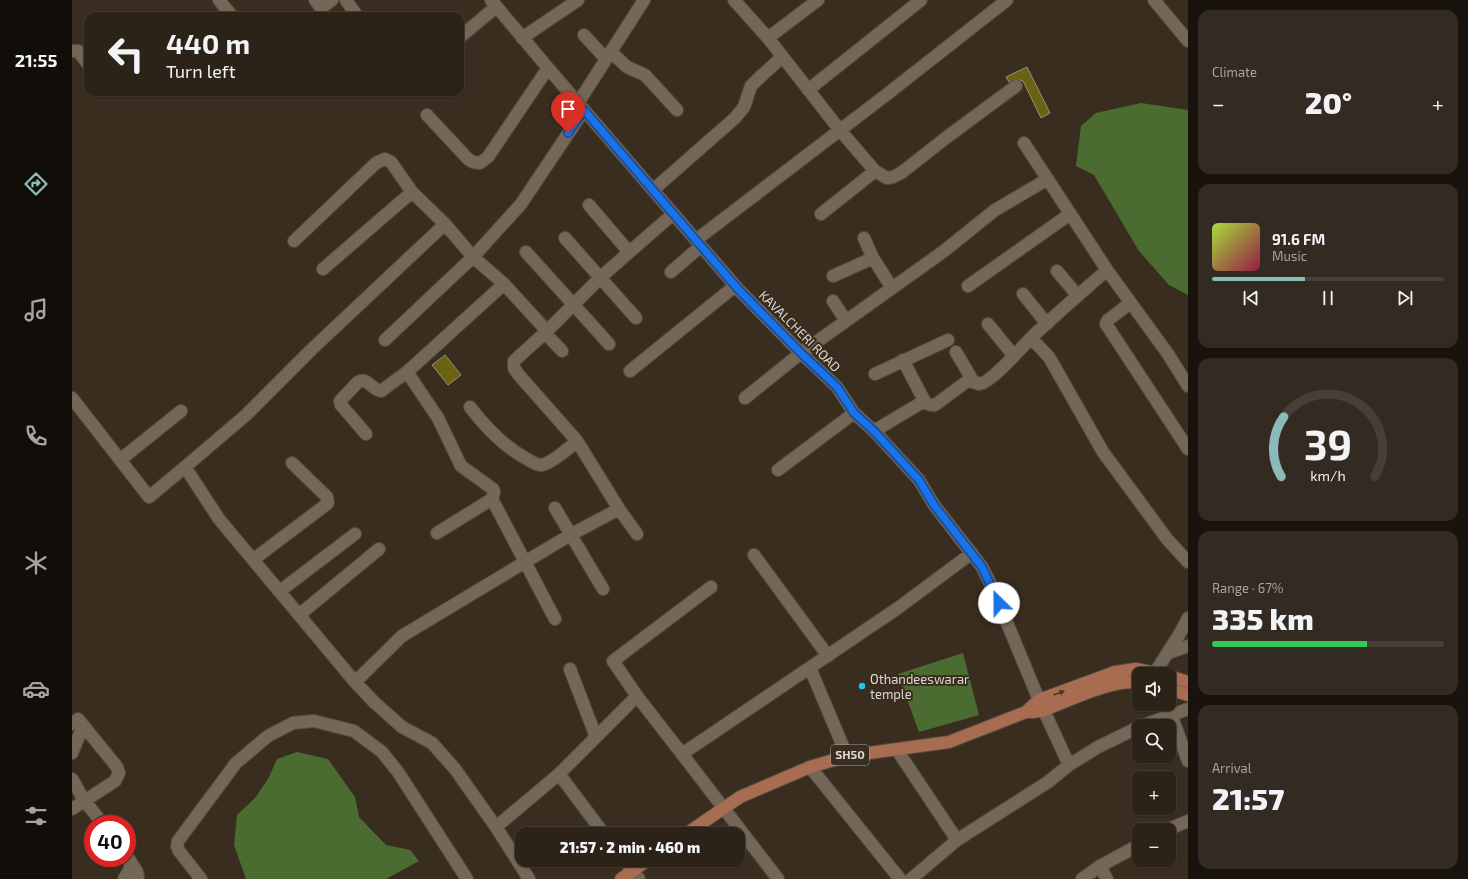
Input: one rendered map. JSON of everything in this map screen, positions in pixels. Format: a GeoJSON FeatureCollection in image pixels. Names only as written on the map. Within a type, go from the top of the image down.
{"type":"FeatureCollection","features":[{"type":"Feature","properties":{"kind":"main road","name":"SH50"},"geometry":{"type":"LineString","coordinates":[[696,827],[740,797],[810,767],[847,756],[949,742],[1026,712],[1115,672],[1132,670]]}},
{"type":"Feature","properties":{"kind":"main road"},"geometry":{"type":"LineString","coordinates":[[1176,678],[1188,682]]}},
{"type":"Feature","properties":{"kind":"main road","name":"SH50"},"geometry":{"type":"LineString","coordinates":[[1042,705],[1111,685],[1132,682]]}},
{"type":"Feature","properties":{"kind":"main road"},"geometry":{"type":"LineString","coordinates":[[1176,691],[1188,695]]}},
{"type":"Feature","properties":{"kind":"main road"},"geometry":{"type":"LineString","coordinates":[[621,879],[636,875],[642,867]]}},
{"type":"Feature","properties":{"kind":"street"},"geometry":{"type":"LineString","coordinates":[[219,0],[229,12]]}},
{"type":"Feature","properties":{"kind":"street"},"geometry":{"type":"LineString","coordinates":[[315,0],[321,8],[332,0]]}},
{"type":"Feature","properties":{"kind":"street"},"geometry":{"type":"LineString","coordinates":[[346,0],[354,12]]}},
{"type":"Feature","properties":{"kind":"street"},"geometry":{"type":"LineString","coordinates":[[522,38],[578,0]]}},
{"type":"Feature","properties":{"kind":"street"},"geometry":{"type":"LineString","coordinates":[[385,340],[473,257],[521,204],[581,107],[608,56],[644,0]]}},
{"type":"Feature","properties":{"kind":"street"},"geometry":{"type":"LineString","coordinates":[[734,0],[768,38],[839,130],[875,171],[887,178],[902,173],[947,137],[1016,86]]}},
{"type":"Feature","properties":{"kind":"street"},"geometry":{"type":"LineString","coordinates":[[768,38],[818,0]]}},
{"type":"Feature","properties":{"kind":"street"},"geometry":{"type":"LineString","coordinates":[[808,90],[921,0]]}},
{"type":"Feature","properties":{"kind":"street"},"geometry":{"type":"LineString","coordinates":[[671,272],[698,243],[839,130],[1007,0]]}},
{"type":"Feature","properties":{"kind":"street"},"geometry":{"type":"LineString","coordinates":[[1154,0],[1188,41]]}},
{"type":"Feature","properties":{"kind":"street"},"geometry":{"type":"LineString","coordinates":[[464,33],[494,3]]}},
{"type":"Feature","properties":{"kind":"street","name":"KAVALCHERI ROAD"},"geometry":{"type":"LineString","coordinates":[[494,3],[522,38],[735,286],[837,387],[854,413],[874,431],[919,480],[934,505],[982,567],[993,589],[1042,705],[1070,765]]}},
{"type":"Feature","properties":{"kind":"street"},"geometry":{"type":"LineString","coordinates":[[584,35],[608,56],[627,68],[645,75],[677,110]]}},
{"type":"Feature","properties":{"kind":"street"},"geometry":{"type":"LineString","coordinates":[[72,51],[78,51],[84,59]]}},
{"type":"Feature","properties":{"kind":"street"},"geometry":{"type":"LineString","coordinates":[[653,190],[735,118],[744,107],[751,86],[782,57]]}},
{"type":"Feature","properties":{"kind":"street"},"geometry":{"type":"LineString","coordinates":[[427,115],[468,159],[473,162],[480,163],[488,157],[548,68]]}},
{"type":"Feature","properties":{"kind":"street"},"geometry":{"type":"LineString","coordinates":[[1024,143],[1107,270],[1168,354],[1188,386]]}},
{"type":"Feature","properties":{"kind":"street"},"geometry":{"type":"LineString","coordinates":[[294,241],[381,160],[385,159],[390,162],[412,192],[445,224],[473,257],[504,284],[562,351]]}},
{"type":"Feature","properties":{"kind":"street"},"geometry":{"type":"LineString","coordinates":[[821,214],[875,171]]}},
{"type":"Feature","properties":{"kind":"street"},"geometry":{"type":"LineString","coordinates":[[745,398],[801,353],[944,251],[996,210],[1048,179]]}},
{"type":"Feature","properties":{"kind":"street"},"geometry":{"type":"LineString","coordinates":[[323,269],[412,192]]}},
{"type":"Feature","properties":{"kind":"street"},"geometry":{"type":"LineString","coordinates":[[589,205],[629,252]]}},
{"type":"Feature","properties":{"kind":"street"},"geometry":{"type":"LineString","coordinates":[[637,534],[619,510],[577,441],[518,374],[514,368],[514,362],[600,278],[673,214]]}},
{"type":"Feature","properties":{"kind":"street"},"geometry":{"type":"LineString","coordinates":[[968,286],[1070,214]]}},
{"type":"Feature","properties":{"kind":"street"},"geometry":{"type":"LineString","coordinates":[[72,398],[149,497],[246,414],[311,350],[445,224]]}},
{"type":"Feature","properties":{"kind":"street"},"geometry":{"type":"LineString","coordinates":[[565,238],[636,318]]}},
{"type":"Feature","properties":{"kind":"street"},"geometry":{"type":"LineString","coordinates":[[864,238],[873,258],[892,288]]}},
{"type":"Feature","properties":{"kind":"street"},"geometry":{"type":"LineString","coordinates":[[526,252],[609,344]]}},
{"type":"Feature","properties":{"kind":"street"},"geometry":{"type":"LineString","coordinates":[[833,276],[873,258]]}},
{"type":"Feature","properties":{"kind":"street"},"geometry":{"type":"LineString","coordinates":[[956,352],[973,381],[982,384],[1006,364],[1031,338],[1107,270]]}},
{"type":"Feature","properties":{"kind":"street"},"geometry":{"type":"LineString","coordinates":[[1057,271],[1078,296]]}},
{"type":"Feature","properties":{"kind":"street"},"geometry":{"type":"LineString","coordinates":[[366,434],[341,405],[340,401],[358,382],[362,380],[381,391],[406,372],[504,284]]}},
{"type":"Feature","properties":{"kind":"street"},"geometry":{"type":"LineString","coordinates":[[630,371],[735,286]]}},
{"type":"Feature","properties":{"kind":"street"},"geometry":{"type":"LineString","coordinates":[[1023,294],[1047,324]]}},
{"type":"Feature","properties":{"kind":"street"},"geometry":{"type":"LineString","coordinates":[[833,301],[846,321]]}},
{"type":"Feature","properties":{"kind":"street"},"geometry":{"type":"LineString","coordinates":[[1125,307],[1108,320],[1106,324],[1188,449]]}},
{"type":"Feature","properties":{"kind":"street"},"geometry":{"type":"LineString","coordinates":[[988,324],[1014,356]]}},
{"type":"Feature","properties":{"kind":"street"},"geometry":{"type":"LineString","coordinates":[[1031,338],[1049,357],[1103,452],[1167,539],[1188,562]]}},
{"type":"Feature","properties":{"kind":"street"},"geometry":{"type":"LineString","coordinates":[[875,374],[948,340]]}},
{"type":"Feature","properties":{"kind":"street"},"geometry":{"type":"LineString","coordinates":[[904,360],[925,402],[930,405],[935,405],[966,382],[973,381]]}},
{"type":"Feature","properties":{"kind":"street"},"geometry":{"type":"LineString","coordinates":[[406,372],[438,418],[462,466],[493,489],[494,492],[492,499],[437,533]]}},
{"type":"Feature","properties":{"kind":"street"},"geometry":{"type":"LineString","coordinates":[[874,431],[925,402]]}},
{"type":"Feature","properties":{"kind":"street"},"geometry":{"type":"LineString","coordinates":[[470,407],[486,428],[503,444],[535,464],[542,465],[548,463],[577,441]]}},
{"type":"Feature","properties":{"kind":"street"},"geometry":{"type":"LineString","coordinates":[[120,460],[181,411]]}},
{"type":"Feature","properties":{"kind":"street"},"geometry":{"type":"LineString","coordinates":[[778,470],[854,413]]}},
{"type":"Feature","properties":{"kind":"street"},"geometry":{"type":"LineString","coordinates":[[254,559],[328,502],[327,497],[292,463]]}},
{"type":"Feature","properties":{"kind":"street"},"geometry":{"type":"LineString","coordinates":[[185,467],[219,519],[254,559],[355,682],[374,702],[402,727],[432,743],[455,769],[496,827],[529,879]]}},
{"type":"Feature","properties":{"kind":"street"},"geometry":{"type":"LineString","coordinates":[[492,499],[555,619]]}},
{"type":"Feature","properties":{"kind":"street"},"geometry":{"type":"LineString","coordinates":[[555,508],[604,589]]}},
{"type":"Feature","properties":{"kind":"street"},"geometry":{"type":"LineString","coordinates":[[355,682],[402,636],[570,535],[619,510]]}},
{"type":"Feature","properties":{"kind":"street"},"geometry":{"type":"LineString","coordinates":[[280,591],[355,534]]}},
{"type":"Feature","properties":{"kind":"street"},"geometry":{"type":"LineString","coordinates":[[299,615],[380,550]]}},
{"type":"Feature","properties":{"kind":"street"},"geometry":{"type":"LineString","coordinates":[[682,754],[898,608],[972,553]]}},
{"type":"Feature","properties":{"kind":"street"},"geometry":{"type":"LineString","coordinates":[[754,555],[828,656]]}},
{"type":"Feature","properties":{"kind":"street"},"geometry":{"type":"LineString","coordinates":[[711,587],[613,661],[637,696],[778,879]]}},
{"type":"Feature","properties":{"kind":"street"},"geometry":{"type":"LineString","coordinates":[[1160,667],[1188,618]]}},
{"type":"Feature","properties":{"kind":"street"},"geometry":{"type":"LineString","coordinates":[[1168,653],[1188,646]]}},
{"type":"Feature","properties":{"kind":"street"},"geometry":{"type":"LineString","coordinates":[[810,668],[847,756]]}},
{"type":"Feature","properties":{"kind":"street"},"geometry":{"type":"LineString","coordinates":[[570,669],[596,737]]}},
{"type":"Feature","properties":{"kind":"street"},"geometry":{"type":"LineString","coordinates":[[496,827],[559,774],[637,696]]}},
{"type":"Feature","properties":{"kind":"street"},"geometry":{"type":"LineString","coordinates":[[1158,719],[1188,709]]}},
{"type":"Feature","properties":{"kind":"street"},"geometry":{"type":"LineString","coordinates":[[1171,714],[1188,761]]}},
{"type":"Feature","properties":{"kind":"street"},"geometry":{"type":"LineString","coordinates":[[72,753],[76,720]]}},
{"type":"Feature","properties":{"kind":"street"},"geometry":{"type":"LineString","coordinates":[[72,809],[115,781],[119,773],[117,767],[76,720]]}},
{"type":"Feature","properties":{"kind":"street"},"geometry":{"type":"LineString","coordinates":[[201,879],[179,851],[177,846],[178,841],[236,763],[268,736],[293,723],[314,720],[354,731],[382,752],[398,772],[467,879]]}},
{"type":"Feature","properties":{"kind":"street"},"geometry":{"type":"LineString","coordinates":[[911,879],[957,840],[1048,782],[1070,765],[1098,747],[1132,730]]}},
{"type":"Feature","properties":{"kind":"street"},"geometry":{"type":"LineString","coordinates":[[897,750],[957,840]]}},
{"type":"Feature","properties":{"kind":"street"},"geometry":{"type":"LineString","coordinates":[[810,767],[900,879]]}},
{"type":"Feature","properties":{"kind":"street"},"geometry":{"type":"LineString","coordinates":[[559,774],[599,827]]}},
{"type":"Feature","properties":{"kind":"street"},"geometry":{"type":"LineString","coordinates":[[72,779],[84,800],[95,815]]}},
{"type":"Feature","properties":{"kind":"street"},"geometry":{"type":"LineString","coordinates":[[1176,826],[1188,821]]}},
{"type":"Feature","properties":{"kind":"street"},"geometry":{"type":"LineString","coordinates":[[1082,879],[1100,866],[1132,849]]}},
{"type":"Feature","properties":{"kind":"street"},"geometry":{"type":"LineString","coordinates":[[1100,866],[1107,879]]}},
{"type":"Feature","properties":{"kind":"street"},"geometry":{"type":"LineString","coordinates":[[124,879],[128,867]]}},
{"type":"Feature","properties":{"kind":"street"},"geometry":{"type":"LineString","coordinates":[[134,867],[137,872],[138,879]]}},
{"type":"Feature","properties":{"kind":"street"},"geometry":{"type":"LineString","coordinates":[[630,867],[636,875]]}},
{"type":"Feature","properties":{"kind":"shaded area"},"geometry":{"type":"Polygon","coordinates":[[[1141,103],[1188,110],[1188,295],[1169,285],[1139,251],[1094,175],[1076,166],[1081,126],[1096,113],[1141,103]]]}},
{"type":"Feature","properties":{"kind":"shaded area"},"geometry":{"type":"Polygon","coordinates":[[[963,653],[979,715],[919,732],[898,674],[963,653]]]}},
{"type":"Feature","properties":{"kind":"shaded area"},"geometry":{"type":"Polygon","coordinates":[[[297,752],[328,759],[355,797],[359,817],[386,845],[410,850],[419,861],[386,879],[246,879],[234,845],[237,815],[255,798],[268,779],[277,759],[297,752]]]}},
{"type":"Feature","properties":{"kind":"building"},"geometry":{"type":"Polygon","coordinates":[[[1027,67],[1050,113],[1041,118],[1023,81],[1016,79],[1009,82],[1006,77],[1027,67]]]}},
{"type":"Feature","properties":{"kind":"building"},"geometry":{"type":"Polygon","coordinates":[[[445,355],[461,375],[448,385],[432,365],[445,355]]]}},
{"type":"Feature","properties":{"kind":"place","name":"Othandeeswarar temple"},"geometry":{"type":"Point","coordinates":[862,686]}},
{"type":"Feature","properties":{"kind":"route"},"geometry":{"type":"LineString","coordinates":[[568,133],[584,110],[738,289],[837,387],[854,413],[874,431],[919,480],[934,505],[982,567],[999,603]]}}]}
